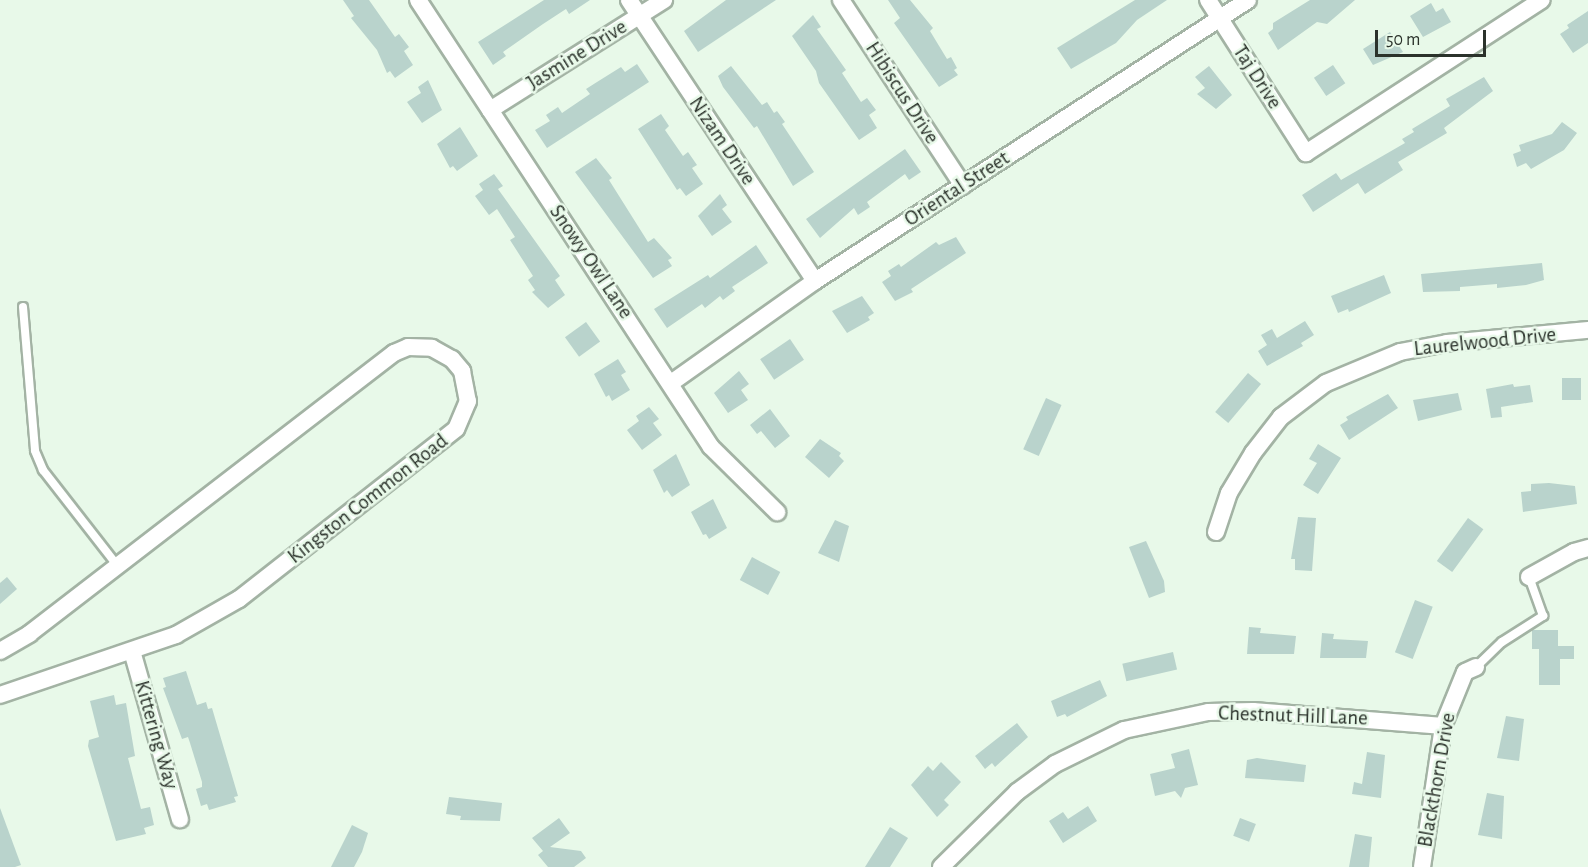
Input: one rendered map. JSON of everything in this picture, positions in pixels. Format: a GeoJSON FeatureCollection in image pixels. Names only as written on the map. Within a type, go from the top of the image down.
{"type":"FeatureCollection","features":[{"type":"Feature","properties":{"kind":"street","name":"Snowy Owl Lane"},"geometry":{"type":"LineString","coordinates":[[418,0],[711,447],[777,512]]}},
{"type":"Feature","properties":{"kind":"street","name":"Nizam Drive"},"geometry":{"type":"LineString","coordinates":[[628,0],[815,281]]}},
{"type":"Feature","properties":{"kind":"street","name":"Jasmine Drive"},"geometry":{"type":"LineString","coordinates":[[489,110],[664,0]]}},
{"type":"Feature","properties":{"kind":"street","name":"Hibiscus Drive"},"geometry":{"type":"LineString","coordinates":[[841,0],[963,186]]}},
{"type":"Feature","properties":{"kind":"street","name":"Taj Drive"},"geometry":{"type":"LineString","coordinates":[[1208,0],[1306,153],[1542,0]]}},
{"type":"Feature","properties":{"kind":"street","name":"Oriental Street"},"geometry":{"type":"LineString","coordinates":[[671,383],[815,281],[1248,0]]}},
{"type":"Feature","properties":{"kind":"street","name":"Laurelwood Drive"},"geometry":{"type":"LineString","coordinates":[[1216,532],[1229,493],[1253,453],[1281,417],[1326,383],[1400,352],[1447,343],[1588,330]]}},
{"type":"Feature","properties":{"kind":"street","name":"Kingston Common Road"},"geometry":{"type":"LineString","coordinates":[[0,651],[117,565],[394,353],[408,347],[432,348],[452,359],[462,371],[467,386],[467,409],[450,434],[216,615],[132,651],[0,695]]}},
{"type":"Feature","properties":{"kind":"street"},"geometry":{"type":"LineString","coordinates":[[1529,576],[1574,552],[1588,549]]}},
{"type":"Feature","properties":{"kind":"street","name":"Kittering Way"},"geometry":{"type":"LineString","coordinates":[[132,651],[180,819]]}},
{"type":"Feature","properties":{"kind":"street","name":"Blackthorn Drive"},"geometry":{"type":"LineString","coordinates":[[1422,867],[1443,726],[1465,672],[1476,667]]}},
{"type":"Feature","properties":{"kind":"street","name":"Chestnut Hill Lane"},"geometry":{"type":"LineString","coordinates":[[941,867],[1017,792],[1055,764],[1124,730],[1198,714],[1253,711],[1443,726]]}},
{"type":"Feature","properties":{"kind":"lane"},"geometry":{"type":"LineString","coordinates":[[23,307],[35,451],[44,470],[117,565]]}},
{"type":"Feature","properties":{"kind":"lane"},"geometry":{"type":"LineString","coordinates":[[1476,667],[1502,642],[1543,616],[1529,576]]}},
{"type":"Feature","properties":{"kind":"building"},"geometry":{"type":"Polygon","coordinates":[[[343,0],[369,0],[395,37],[399,34],[409,47],[404,51],[413,65],[395,78],[390,71],[387,73],[377,50],[351,18],[354,16],[343,0]]]}},
{"type":"Feature","properties":{"kind":"building"},"geometry":{"type":"Polygon","coordinates":[[[544,0],[590,0],[569,14],[566,9],[543,24],[503,52],[506,56],[493,65],[478,42],[544,0]]]}},
{"type":"Feature","properties":{"kind":"building"},"geometry":{"type":"Polygon","coordinates":[[[726,0],[776,0],[698,52],[684,31],[726,0]]]}},
{"type":"Feature","properties":{"kind":"building"},"geometry":{"type":"Polygon","coordinates":[[[888,0],[910,0],[933,28],[930,31],[947,59],[951,57],[957,68],[954,70],[958,75],[939,87],[894,23],[900,18],[888,0]]]}},
{"type":"Feature","properties":{"kind":"building"},"geometry":{"type":"Polygon","coordinates":[[[1135,0],[1167,0],[1137,20],[1116,43],[1071,69],[1057,48],[1135,0]]]}},
{"type":"Feature","properties":{"kind":"building"},"geometry":{"type":"Polygon","coordinates":[[[1310,0],[1355,0],[1327,24],[1317,22],[1278,50],[1268,33],[1273,29],[1273,23],[1310,0]]]}},
{"type":"Feature","properties":{"kind":"building"},"geometry":{"type":"Polygon","coordinates":[[[1431,3],[1436,12],[1443,8],[1451,22],[1423,37],[1410,16],[1431,3]]]}},
{"type":"Feature","properties":{"kind":"building"},"geometry":{"type":"Polygon","coordinates":[[[1588,11],[1588,43],[1573,53],[1560,34],[1569,28],[1567,25],[1588,11]]]}},
{"type":"Feature","properties":{"kind":"building"},"geometry":{"type":"Polygon","coordinates":[[[813,15],[821,27],[817,29],[846,70],[842,73],[861,102],[867,98],[876,110],[869,115],[877,128],[859,140],[819,83],[816,71],[792,36],[813,15]]]}},
{"type":"Feature","properties":{"kind":"building"},"geometry":{"type":"Polygon","coordinates":[[[1390,32],[1403,52],[1373,65],[1363,49],[1390,32]]]}},
{"type":"Feature","properties":{"kind":"building"},"geometry":{"type":"Polygon","coordinates":[[[637,64],[649,82],[547,148],[535,130],[550,121],[546,115],[558,107],[562,113],[590,94],[586,89],[621,67],[625,72],[637,64]]]}},
{"type":"Feature","properties":{"kind":"building"},"geometry":{"type":"Polygon","coordinates":[[[1333,65],[1345,83],[1326,96],[1314,78],[1333,65]]]}},
{"type":"Feature","properties":{"kind":"building"},"geometry":{"type":"Polygon","coordinates":[[[731,66],[762,105],[767,102],[774,113],[777,111],[785,122],[782,124],[814,172],[793,186],[757,126],[754,128],[723,87],[718,76],[731,66]]]}},
{"type":"Feature","properties":{"kind":"building"},"geometry":{"type":"Polygon","coordinates":[[[1209,66],[1232,95],[1216,109],[1197,94],[1205,88],[1195,77],[1209,66]]]}},
{"type":"Feature","properties":{"kind":"building"},"geometry":{"type":"Polygon","coordinates":[[[1484,77],[1493,91],[1444,128],[1447,133],[1398,162],[1403,170],[1365,194],[1358,183],[1313,212],[1302,195],[1336,173],[1341,180],[1405,143],[1402,139],[1414,132],[1412,129],[1450,106],[1446,99],[1484,77]]]}},
{"type":"Feature","properties":{"kind":"building"},"geometry":{"type":"Polygon","coordinates":[[[428,80],[442,110],[422,123],[407,102],[421,93],[418,87],[428,80]]]}},
{"type":"Feature","properties":{"kind":"building"},"geometry":{"type":"Polygon","coordinates":[[[661,114],[669,126],[665,130],[683,156],[688,152],[697,165],[692,168],[703,184],[686,196],[680,188],[677,190],[638,129],[661,114]]]}},
{"type":"Feature","properties":{"kind":"building"},"geometry":{"type":"Polygon","coordinates":[[[1562,122],[1577,133],[1564,150],[1531,169],[1526,163],[1517,167],[1513,154],[1521,151],[1519,145],[1552,134],[1562,122]]]}},
{"type":"Feature","properties":{"kind":"building"},"geometry":{"type":"Polygon","coordinates":[[[460,127],[478,156],[457,171],[453,166],[450,168],[437,144],[460,127]]]}},
{"type":"Feature","properties":{"kind":"building"},"geometry":{"type":"Polygon","coordinates":[[[905,149],[921,172],[909,180],[905,174],[867,202],[870,207],[858,215],[854,208],[820,238],[806,219],[905,149]]]}},
{"type":"Feature","properties":{"kind":"building"},"geometry":{"type":"Polygon","coordinates":[[[596,158],[612,178],[609,180],[648,242],[654,238],[672,258],[668,260],[672,266],[653,278],[575,172],[596,158]]]}},
{"type":"Feature","properties":{"kind":"building"},"geometry":{"type":"Polygon","coordinates":[[[494,174],[503,186],[498,189],[560,276],[555,280],[565,295],[548,308],[532,292],[535,290],[528,280],[533,276],[510,240],[515,237],[497,209],[489,215],[475,196],[483,190],[479,184],[494,174]]]}},
{"type":"Feature","properties":{"kind":"building"},"geometry":{"type":"Polygon","coordinates":[[[720,194],[727,205],[722,209],[732,222],[712,236],[698,216],[720,194]]]}},
{"type":"Feature","properties":{"kind":"building"},"geometry":{"type":"Polygon","coordinates":[[[956,237],[966,253],[911,289],[913,292],[895,301],[882,282],[891,276],[888,271],[899,264],[901,267],[936,242],[939,245],[956,237]]]}},
{"type":"Feature","properties":{"kind":"building"},"geometry":{"type":"Polygon","coordinates":[[[756,245],[768,263],[732,287],[735,291],[723,300],[720,296],[705,308],[702,304],[667,328],[654,309],[708,275],[710,278],[756,245]]]}},
{"type":"Feature","properties":{"kind":"building"},"geometry":{"type":"Polygon","coordinates":[[[1542,263],[1544,280],[1526,285],[1497,288],[1497,284],[1460,287],[1460,291],[1423,292],[1421,274],[1542,263]]]}},
{"type":"Feature","properties":{"kind":"building"},"geometry":{"type":"Polygon","coordinates":[[[1384,275],[1391,293],[1349,312],[1348,309],[1338,313],[1331,296],[1384,275]]]}},
{"type":"Feature","properties":{"kind":"building"},"geometry":{"type":"Polygon","coordinates":[[[862,296],[874,313],[868,317],[870,320],[847,333],[832,311],[862,296]]]}},
{"type":"Feature","properties":{"kind":"building"},"geometry":{"type":"Polygon","coordinates":[[[1305,321],[1314,335],[1301,343],[1303,346],[1267,366],[1258,351],[1267,345],[1261,335],[1272,329],[1277,338],[1305,321]]]}},
{"type":"Feature","properties":{"kind":"building"},"geometry":{"type":"Polygon","coordinates":[[[586,322],[600,341],[579,357],[565,337],[586,322]]]}},
{"type":"Feature","properties":{"kind":"building"},"geometry":{"type":"Polygon","coordinates":[[[790,339],[804,360],[774,380],[760,359],[790,339]]]}},
{"type":"Feature","properties":{"kind":"building"},"geometry":{"type":"Polygon","coordinates":[[[618,359],[626,372],[621,375],[630,390],[612,401],[609,395],[606,397],[594,374],[618,359]]]}},
{"type":"Feature","properties":{"kind":"building"},"geometry":{"type":"Polygon","coordinates":[[[739,371],[749,384],[741,390],[748,400],[728,413],[714,393],[739,371]]]}},
{"type":"Feature","properties":{"kind":"building"},"geometry":{"type":"Polygon","coordinates":[[[1248,373],[1261,384],[1228,423],[1215,412],[1248,373]]]}},
{"type":"Feature","properties":{"kind":"building"},"geometry":{"type":"Polygon","coordinates":[[[1562,378],[1581,378],[1581,400],[1562,400],[1562,378]]]}},
{"type":"Feature","properties":{"kind":"building"},"geometry":{"type":"Polygon","coordinates":[[[1513,384],[1514,387],[1530,385],[1533,402],[1501,407],[1502,417],[1491,418],[1486,389],[1513,384]]]}},
{"type":"Feature","properties":{"kind":"building"},"geometry":{"type":"Polygon","coordinates":[[[1458,393],[1462,410],[1418,421],[1413,400],[1458,393]]]}},
{"type":"Feature","properties":{"kind":"building"},"geometry":{"type":"Polygon","coordinates":[[[1388,394],[1398,408],[1349,440],[1340,425],[1348,420],[1346,417],[1388,394]]]}},
{"type":"Feature","properties":{"kind":"building"},"geometry":{"type":"Polygon","coordinates":[[[1046,398],[1062,405],[1039,456],[1023,449],[1046,398]]]}},
{"type":"Feature","properties":{"kind":"building"},"geometry":{"type":"Polygon","coordinates":[[[649,407],[659,419],[653,423],[662,435],[642,450],[627,430],[639,421],[636,416],[649,407]]]}},
{"type":"Feature","properties":{"kind":"building"},"geometry":{"type":"Polygon","coordinates":[[[770,409],[790,436],[775,448],[761,431],[757,434],[750,425],[770,409]]]}},
{"type":"Feature","properties":{"kind":"building"},"geometry":{"type":"Polygon","coordinates":[[[820,439],[841,453],[839,456],[844,461],[829,478],[805,457],[820,439]]]}},
{"type":"Feature","properties":{"kind":"building"},"geometry":{"type":"Polygon","coordinates":[[[1318,444],[1341,458],[1318,494],[1303,485],[1317,463],[1309,459],[1318,444]]]}},
{"type":"Feature","properties":{"kind":"building"},"geometry":{"type":"Polygon","coordinates":[[[676,454],[690,485],[672,497],[667,490],[664,493],[653,470],[676,454]]]}},
{"type":"Feature","properties":{"kind":"building"},"geometry":{"type":"Polygon","coordinates":[[[1549,483],[1575,486],[1577,504],[1523,512],[1521,492],[1531,491],[1531,484],[1549,483]]]}},
{"type":"Feature","properties":{"kind":"building"},"geometry":{"type":"Polygon","coordinates":[[[713,499],[727,528],[709,539],[706,534],[703,535],[691,512],[713,499]]]}},
{"type":"Feature","properties":{"kind":"building"},"geometry":{"type":"Polygon","coordinates":[[[1298,517],[1316,518],[1312,571],[1295,570],[1295,559],[1291,559],[1298,517]]]}},
{"type":"Feature","properties":{"kind":"building"},"geometry":{"type":"Polygon","coordinates":[[[1468,518],[1483,529],[1452,572],[1437,561],[1468,518]]]}},
{"type":"Feature","properties":{"kind":"building"},"geometry":{"type":"Polygon","coordinates":[[[835,520],[849,526],[839,562],[818,553],[835,520]]]}},
{"type":"Feature","properties":{"kind":"building"},"geometry":{"type":"Polygon","coordinates":[[[1146,541],[1164,581],[1165,592],[1149,598],[1129,547],[1146,541]]]}},
{"type":"Feature","properties":{"kind":"building"},"geometry":{"type":"Polygon","coordinates":[[[752,557],[780,572],[768,595],[740,580],[752,557]]]}},
{"type":"Feature","properties":{"kind":"building"},"geometry":{"type":"Polygon","coordinates":[[[7,577],[17,589],[0,604],[0,583],[7,577]]]}},
{"type":"Feature","properties":{"kind":"building"},"geometry":{"type":"Polygon","coordinates":[[[1415,600],[1433,607],[1413,659],[1395,652],[1415,600]]]}},
{"type":"Feature","properties":{"kind":"building"},"geometry":{"type":"Polygon","coordinates":[[[1249,627],[1261,628],[1260,633],[1296,636],[1294,654],[1247,654],[1249,627]]]}},
{"type":"Feature","properties":{"kind":"building"},"geometry":{"type":"Polygon","coordinates":[[[1532,630],[1558,630],[1558,646],[1574,646],[1574,659],[1560,659],[1560,685],[1539,685],[1539,649],[1532,649],[1532,630]]]}},
{"type":"Feature","properties":{"kind":"building"},"geometry":{"type":"Polygon","coordinates":[[[1322,633],[1334,634],[1333,639],[1368,641],[1366,658],[1320,658],[1322,633]]]}},
{"type":"Feature","properties":{"kind":"building"},"geometry":{"type":"Polygon","coordinates":[[[1173,652],[1177,670],[1126,681],[1122,664],[1173,652]]]}},
{"type":"Feature","properties":{"kind":"building"},"geometry":{"type":"Polygon","coordinates":[[[186,671],[197,705],[206,702],[208,709],[212,708],[238,796],[234,797],[236,802],[209,810],[207,804],[201,806],[196,789],[202,787],[202,782],[188,737],[182,739],[163,688],[166,687],[163,678],[186,671]]]}},
{"type":"Feature","properties":{"kind":"building"},"geometry":{"type":"Polygon","coordinates":[[[1100,680],[1107,696],[1067,717],[1065,714],[1057,717],[1051,701],[1100,680]]]}},
{"type":"Feature","properties":{"kind":"building"},"geometry":{"type":"Polygon","coordinates":[[[114,695],[116,705],[126,703],[135,756],[128,758],[141,809],[150,807],[154,825],[144,828],[146,834],[116,841],[88,746],[89,740],[99,737],[90,701],[114,695]]]}},
{"type":"Feature","properties":{"kind":"building"},"geometry":{"type":"Polygon","coordinates":[[[1506,716],[1524,719],[1519,761],[1497,758],[1506,716]]]}},
{"type":"Feature","properties":{"kind":"building"},"geometry":{"type":"Polygon","coordinates":[[[1017,723],[1028,737],[995,767],[992,763],[985,769],[975,756],[1017,723]]]}},
{"type":"Feature","properties":{"kind":"building"},"geometry":{"type":"Polygon","coordinates":[[[1189,749],[1198,785],[1185,788],[1181,798],[1175,791],[1155,796],[1150,774],[1175,768],[1171,754],[1189,749]]]}},
{"type":"Feature","properties":{"kind":"building"},"geometry":{"type":"Polygon","coordinates":[[[1367,752],[1385,755],[1381,798],[1352,794],[1354,782],[1362,784],[1367,752]]]}},
{"type":"Feature","properties":{"kind":"building"},"geometry":{"type":"Polygon","coordinates":[[[1257,758],[1306,765],[1304,782],[1245,778],[1247,760],[1257,758]]]}},
{"type":"Feature","properties":{"kind":"building"},"geometry":{"type":"Polygon","coordinates":[[[941,762],[961,782],[944,800],[949,805],[937,817],[911,785],[928,766],[933,771],[941,762]]]}},
{"type":"Feature","properties":{"kind":"building"},"geometry":{"type":"Polygon","coordinates":[[[1487,793],[1504,796],[1502,839],[1478,835],[1487,793]]]}},
{"type":"Feature","properties":{"kind":"building"},"geometry":{"type":"Polygon","coordinates":[[[449,797],[502,803],[500,821],[460,820],[461,816],[446,814],[449,797]]]}},
{"type":"Feature","properties":{"kind":"building"},"geometry":{"type":"Polygon","coordinates":[[[1088,806],[1097,821],[1063,843],[1049,821],[1063,812],[1068,819],[1088,806]]]}},
{"type":"Feature","properties":{"kind":"building"},"geometry":{"type":"Polygon","coordinates":[[[0,808],[21,865],[15,867],[0,867],[0,808]]]}},
{"type":"Feature","properties":{"kind":"building"},"geometry":{"type":"Polygon","coordinates":[[[559,818],[570,833],[550,847],[581,851],[586,858],[574,867],[548,867],[538,855],[543,851],[532,838],[559,818]]]}},
{"type":"Feature","properties":{"kind":"building"},"geometry":{"type":"Polygon","coordinates":[[[1240,818],[1256,824],[1249,842],[1233,836],[1240,818]]]}},
{"type":"Feature","properties":{"kind":"building"},"geometry":{"type":"Polygon","coordinates":[[[352,825],[368,833],[362,852],[354,867],[331,867],[352,825]]]}},
{"type":"Feature","properties":{"kind":"building"},"geometry":{"type":"Polygon","coordinates":[[[890,827],[908,838],[890,867],[865,867],[890,827]]]}},
{"type":"Feature","properties":{"kind":"building"},"geometry":{"type":"Polygon","coordinates":[[[1355,834],[1372,837],[1369,867],[1349,867],[1355,834]]]}}]}
